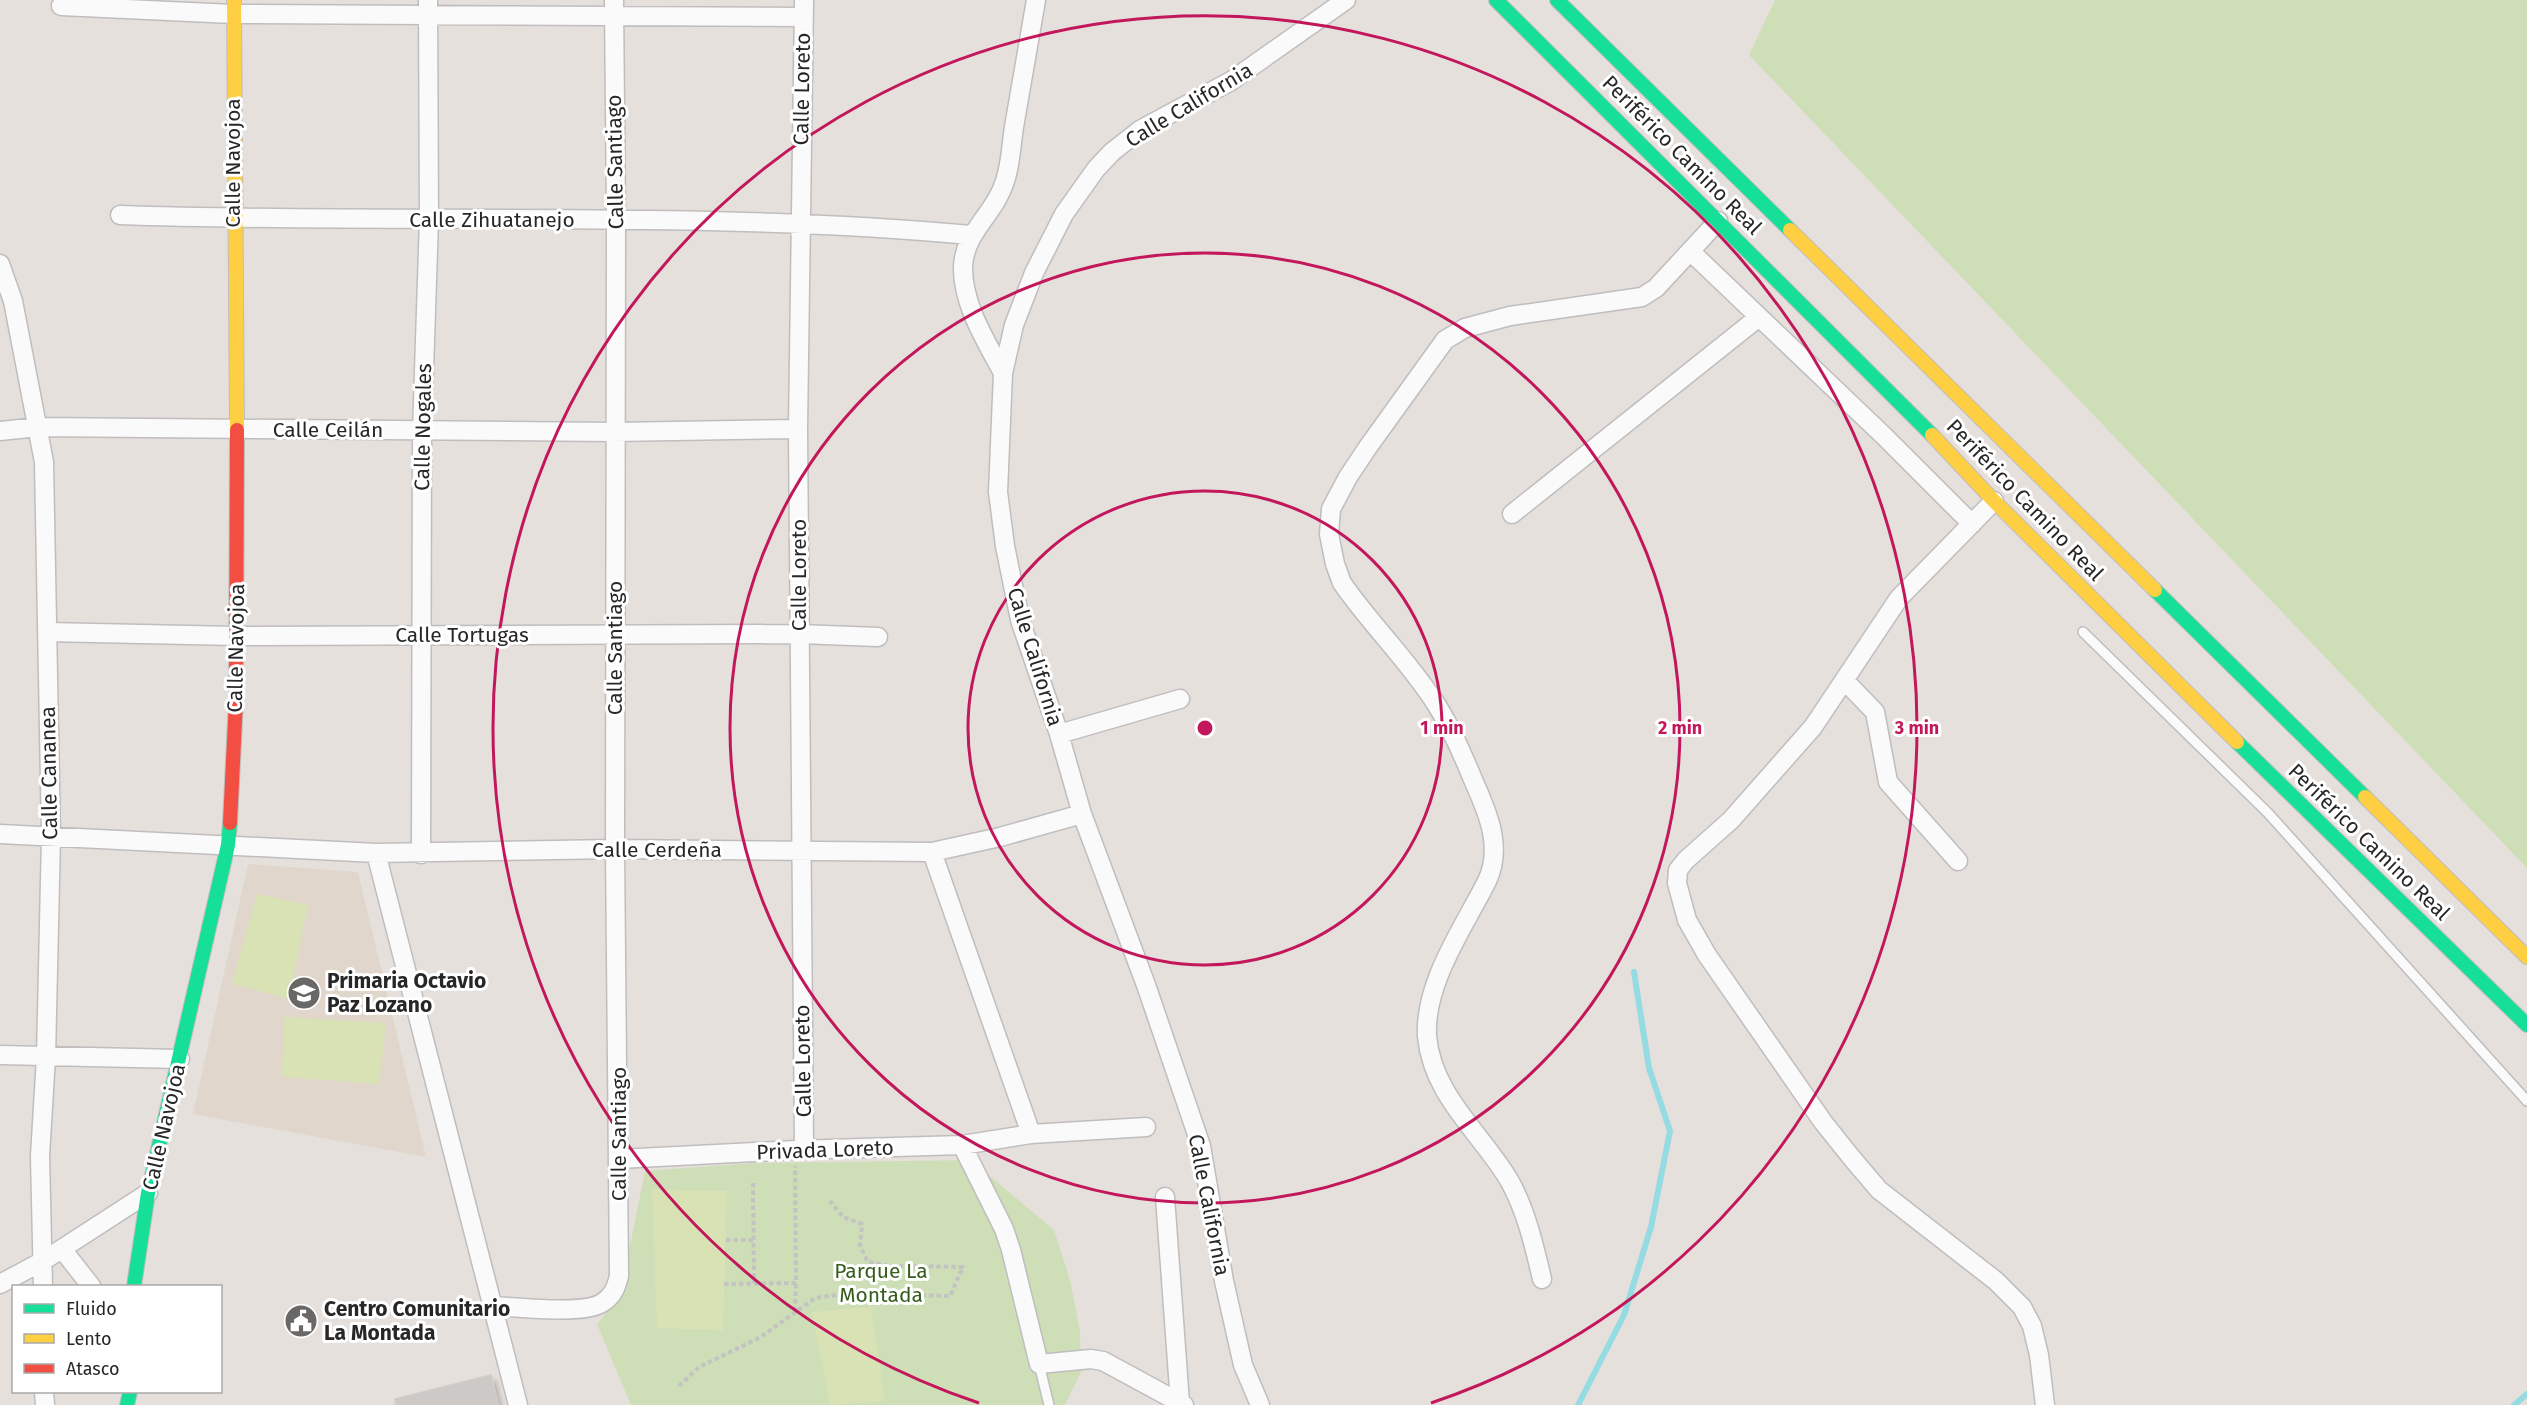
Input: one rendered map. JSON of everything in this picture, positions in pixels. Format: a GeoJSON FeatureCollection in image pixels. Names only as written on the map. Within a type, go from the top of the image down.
{"type":"FeatureCollection","features":[{"type":"Feature","properties":{"kind":"main road","name":"Periférico Camino Real"},"geometry":{"type":"LineString","coordinates":[[1496,0],[1913,415],[1994,501],[2527,1025]]}},
{"type":"Feature","properties":{"kind":"main road","name":"Periférico Camino Real"},"geometry":{"type":"LineString","coordinates":[[1557,0],[2527,957]]}},
{"type":"Feature","properties":{"kind":"main road","name":"Calle Navojoa"},"geometry":{"type":"LineString","coordinates":[[134,1285],[148,1193],[228,845],[234,786],[237,430],[233,219],[234,7]]}},
{"type":"Feature","properties":{"kind":"street"},"geometry":{"type":"LineString","coordinates":[[1003,373],[968,299],[963,265],[971,235],[996,204],[1009,168],[1036,0]]}},
{"type":"Feature","properties":{"kind":"street","name":"Calle California"},"geometry":{"type":"LineString","coordinates":[[1260,1405],[1243,1365],[1226,1292],[1201,1146],[1146,985],[1082,814],[1059,734],[1020,620],[1005,546],[998,492],[1003,373],[1014,326],[1034,273],[1064,214],[1096,169],[1112,152],[1140,130],[1231,81],[1346,0]]}},
{"type":"Feature","properties":{"kind":"street"},"geometry":{"type":"LineString","coordinates":[[61,6],[804,9]]}},
{"type":"Feature","properties":{"kind":"street","name":"Calle Nogales"},"geometry":{"type":"LineString","coordinates":[[421,854],[420,636],[422,431],[429,220],[428,7]]}},
{"type":"Feature","properties":{"kind":"street","name":"Calle Santiago"},"geometry":{"type":"LineString","coordinates":[[492,1306],[583,1310],[601,1304],[612,1295],[619,1276],[615,849],[614,8]]}},
{"type":"Feature","properties":{"kind":"street","name":"Calle Loreto"},"geometry":{"type":"LineString","coordinates":[[800,1150],[801,852],[798,429],[799,222],[804,9]]}},
{"type":"Feature","properties":{"kind":"street","name":"Calle Zihuatanejo"},"geometry":{"type":"LineString","coordinates":[[120,215],[233,219],[799,222],[971,235]]}},
{"type":"Feature","properties":{"kind":"street"},"geometry":{"type":"LineString","coordinates":[[1542,1279],[1528,1224],[1511,1183],[1496,1159],[1476,1137],[1454,1106],[1438,1074],[1427,1036],[1430,1003],[1445,960],[1488,878],[1494,856],[1493,836],[1487,811],[1456,739],[1437,704],[1342,583],[1335,564],[1329,534],[1331,509],[1348,477],[1368,447],[1445,340],[1465,328],[1510,316],[1642,297],[1656,288],[1718,221]]}},
{"type":"Feature","properties":{"kind":"street"},"geometry":{"type":"LineString","coordinates":[[1690,251],[1884,436],[1972,524]]}},
{"type":"Feature","properties":{"kind":"street","name":"Calle Cananea"},"geometry":{"type":"LineString","coordinates":[[0,264],[13,301],[44,462],[51,837],[46,1057],[40,1156],[43,1285]]}},
{"type":"Feature","properties":{"kind":"street"},"geometry":{"type":"LineString","coordinates":[[1512,514],[1759,317]]}},
{"type":"Feature","properties":{"kind":"street"},"geometry":{"type":"LineString","coordinates":[[1884,436],[1913,415]]}},
{"type":"Feature","properties":{"kind":"street","name":"Calle Ceilán"},"geometry":{"type":"LineString","coordinates":[[0,431],[38,427],[614,432],[798,429]]}},
{"type":"Feature","properties":{"kind":"street"},"geometry":{"type":"LineString","coordinates":[[1994,501],[1899,598],[1813,727],[1731,820],[1686,860],[1678,870],[1677,883],[1687,920],[1707,955],[1823,1122],[1851,1157],[1880,1190],[1920,1224],[1988,1275],[2022,1306],[2032,1326],[2039,1355],[2045,1405]]}},
{"type":"Feature","properties":{"kind":"street","name":"Calle Tortugas"},"geometry":{"type":"LineString","coordinates":[[47,632],[236,636],[799,634],[878,637]]}},
{"type":"Feature","properties":{"kind":"street"},"geometry":{"type":"LineString","coordinates":[[1845,681],[1875,712],[1888,782],[1958,861]]}},
{"type":"Feature","properties":{"kind":"street"},"geometry":{"type":"LineString","coordinates":[[1059,734],[1180,699]]}},
{"type":"Feature","properties":{"kind":"street","name":"Calle Cerdeña"},"geometry":{"type":"LineString","coordinates":[[0,834],[421,854],[615,849],[932,852],[1000,837],[1082,814]]}},
{"type":"Feature","properties":{"kind":"street"},"geometry":{"type":"LineString","coordinates":[[932,852],[1031,1134]]}},
{"type":"Feature","properties":{"kind":"street"},"geometry":{"type":"LineString","coordinates":[[376,853],[518,1405]]}},
{"type":"Feature","properties":{"kind":"street"},"geometry":{"type":"LineString","coordinates":[[0,1055],[180,1059]]}},
{"type":"Feature","properties":{"kind":"street","name":"Privada Loreto"},"geometry":{"type":"LineString","coordinates":[[619,1159],[962,1145],[1031,1134],[1146,1127]]}},
{"type":"Feature","properties":{"kind":"street"},"geometry":{"type":"LineString","coordinates":[[962,1145],[1004,1229],[1040,1364],[1091,1359],[1103,1361],[1182,1404]]}},
{"type":"Feature","properties":{"kind":"street"},"geometry":{"type":"LineString","coordinates":[[0,1284],[43,1261],[148,1193]]}},
{"type":"Feature","properties":{"kind":"street"},"geometry":{"type":"LineString","coordinates":[[1165,1197],[1182,1404]]}},
{"type":"Feature","properties":{"kind":"street"},"geometry":{"type":"LineString","coordinates":[[62,1249],[89,1285]]}},
{"type":"Feature","properties":{"kind":"lane"},"geometry":{"type":"LineString","coordinates":[[2083,632],[2268,813],[2527,1101]]}},
{"type":"Feature","properties":{"kind":"lane"},"geometry":{"type":"LineString","coordinates":[[1040,1364],[1049,1405]]}},
{"type":"Feature","properties":{"kind":"path"},"geometry":{"type":"LineString","coordinates":[[795,1311],[800,1150]]}},
{"type":"Feature","properties":{"kind":"path"},"geometry":{"type":"LineString","coordinates":[[753,1183],[754,1283]]}},
{"type":"Feature","properties":{"kind":"path"},"geometry":{"type":"LineString","coordinates":[[679,1386],[699,1367],[761,1337],[815,1298],[851,1293],[950,1296],[963,1267],[890,1266],[868,1262],[860,1246],[862,1224],[843,1217],[830,1201]]}},
{"type":"Feature","properties":{"kind":"path"},"geometry":{"type":"LineString","coordinates":[[726,1240],[754,1240]]}},
{"type":"Feature","properties":{"kind":"path"},"geometry":{"type":"LineString","coordinates":[[724,1284],[796,1283]]}},
{"type":"Feature","properties":{"kind":"shaded area","name":"Primaria Octavio Paz Lozano"},"geometry":{"type":"Polygon","coordinates":[[[248,864],[358,872],[426,1157],[193,1114],[248,864]]]}},
{"type":"Feature","properties":{"kind":"green space"},"geometry":{"type":"Polygon","coordinates":[[[1775,0],[2527,0],[2527,868],[1749,55],[1775,0]]]}},
{"type":"Feature","properties":{"kind":"green space"},"geometry":{"type":"Polygon","coordinates":[[[257,894],[308,905],[289,999],[232,984],[257,894]]]}},
{"type":"Feature","properties":{"kind":"green space"},"geometry":{"type":"Polygon","coordinates":[[[284,1017],[386,1023],[379,1084],[282,1077],[284,1017]]]}},
{"type":"Feature","properties":{"kind":"green space","name":"Parque La Montada"},"geometry":{"type":"Polygon","coordinates":[[[971,1160],[1054,1230],[1070,1280],[1080,1331],[1081,1372],[1065,1405],[631,1405],[597,1324],[620,1296],[645,1171],[755,1163],[971,1160]]]}},
{"type":"Feature","properties":{"kind":"green space"},"geometry":{"type":"Polygon","coordinates":[[[652,1190],[727,1191],[723,1330],[657,1328],[652,1190]]]}},
{"type":"Feature","properties":{"kind":"green space"},"geometry":{"type":"Polygon","coordinates":[[[871,1307],[885,1401],[830,1405],[812,1312],[871,1307]]]}},
{"type":"Feature","properties":{"kind":"building"},"geometry":{"type":"Polygon","coordinates":[[[491,1375],[498,1405],[396,1405],[395,1399],[491,1375]]]}},
{"type":"Feature","properties":{"kind":"waterway"},"geometry":{"type":"LineString","coordinates":[[1578,1405],[1624,1315],[1651,1227],[1670,1131],[1649,1068],[1634,972]]}},
{"type":"Feature","properties":{"kind":"waterway"},"geometry":{"type":"LineString","coordinates":[[2514,1405],[2527,1394]]}},
{"type":"Feature","properties":{"kind":"traffic: fast"},"geometry":{"type":"LineString","coordinates":[[1496,0],[1932,435]]}},
{"type":"Feature","properties":{"kind":"traffic: fast"},"geometry":{"type":"LineString","coordinates":[[1557,0],[1790,230]]}},
{"type":"Feature","properties":{"kind":"traffic: fast"},"geometry":{"type":"LineString","coordinates":[[2155,590],[2365,797]]}},
{"type":"Feature","properties":{"kind":"traffic: fast"},"geometry":{"type":"LineString","coordinates":[[2237,742],[2527,1025]]}},
{"type":"Feature","properties":{"kind":"traffic: fast"},"geometry":{"type":"LineString","coordinates":[[134,1285],[148,1193],[228,845],[230,823]]}},
{"type":"Feature","properties":{"kind":"traffic: fast"},"geometry":{"type":"LineString","coordinates":[[127,1405],[130,1393]]}},
{"type":"Feature","properties":{"kind":"traffic: slow"},"geometry":{"type":"LineString","coordinates":[[234,0],[237,430]]}},
{"type":"Feature","properties":{"kind":"traffic: slow"},"geometry":{"type":"LineString","coordinates":[[1790,230],[2155,590]]}},
{"type":"Feature","properties":{"kind":"traffic: slow"},"geometry":{"type":"LineString","coordinates":[[1932,435],[1994,501],[2237,742]]}},
{"type":"Feature","properties":{"kind":"traffic: slow"},"geometry":{"type":"LineString","coordinates":[[2365,797],[2527,957]]}},
{"type":"Feature","properties":{"kind":"traffic: jam"},"geometry":{"type":"LineString","coordinates":[[230,823],[236,700],[237,430]]}},
{"type":"Feature","properties":{"kind":"place","name":"Primaria Octavio Paz Lozano"},"geometry":{"type":"Point","coordinates":[304,993]}},
{"type":"Feature","properties":{"kind":"place","name":"Centro Comunitario La Montada"},"geometry":{"type":"Point","coordinates":[301,1321]}}]}
